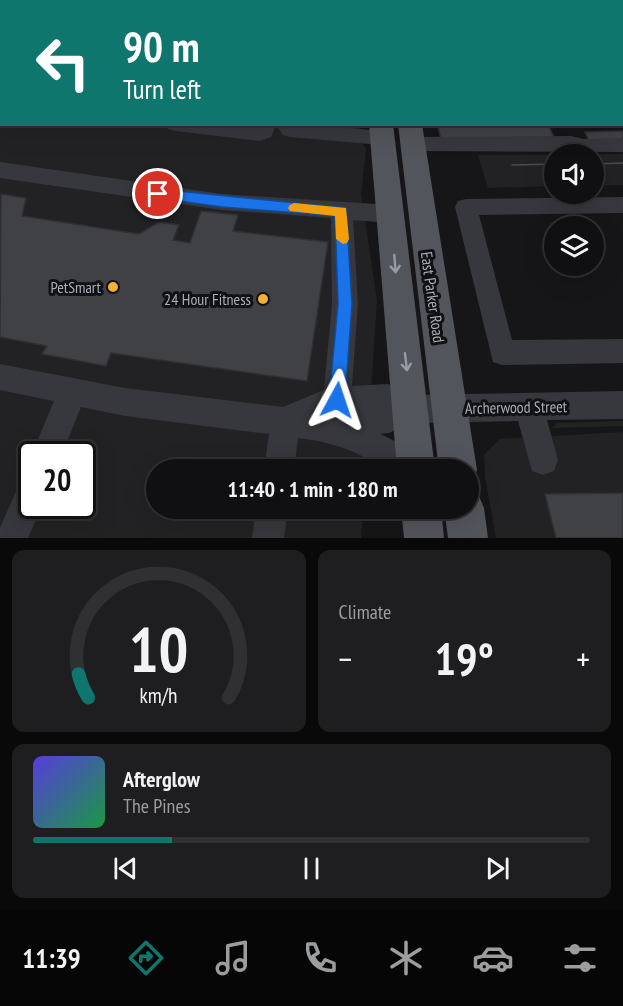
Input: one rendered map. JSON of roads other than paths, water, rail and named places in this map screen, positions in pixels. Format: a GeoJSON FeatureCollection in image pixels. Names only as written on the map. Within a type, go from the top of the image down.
{"type":"FeatureCollection","features":[{"type":"Feature","properties":{"kind":"main road","name":"East Parker Road"},"geometry":{"type":"LineString","coordinates":[[382,131],[415,459]]}},
{"type":"Feature","properties":{"kind":"main road","name":"East Parker Road"},"geometry":{"type":"LineString","coordinates":[[412,134],[425,215],[427,257],[456,459]]}},
{"type":"Feature","properties":{"kind":"main road"},"geometry":{"type":"LineString","coordinates":[[391,214],[425,215]]}},
{"type":"Feature","properties":{"kind":"main road"},"geometry":{"type":"LineString","coordinates":[[422,519],[424,538]]}},
{"type":"Feature","properties":{"kind":"main road"},"geometry":{"type":"LineString","coordinates":[[465,519],[468,538]]}},
{"type":"Feature","properties":{"kind":"street"},"geometry":{"type":"LineString","coordinates":[[192,126],[260,134],[264,132],[266,126]]}},
{"type":"Feature","properties":{"kind":"street"},"geometry":{"type":"LineString","coordinates":[[287,126],[290,130],[382,131]]}},
{"type":"Feature","properties":{"kind":"street"},"geometry":{"type":"LineString","coordinates":[[564,126],[571,143]]}},
{"type":"Feature","properties":{"kind":"street"},"geometry":{"type":"LineString","coordinates":[[412,134],[571,143],[584,146],[623,145]]}},
{"type":"Feature","properties":{"kind":"street"},"geometry":{"type":"LineString","coordinates":[[0,170],[222,202],[391,214]]}},
{"type":"Feature","properties":{"kind":"street"},"geometry":{"type":"LineString","coordinates":[[623,205],[466,207],[502,353],[623,351]]}},
{"type":"Feature","properties":{"kind":"street"},"geometry":{"type":"LineString","coordinates":[[337,400],[345,304],[342,212]]}},
{"type":"Feature","properties":{"kind":"street"},"geometry":{"type":"LineString","coordinates":[[0,377],[72,393],[177,409],[322,426],[382,450],[393,459]]}},
{"type":"Feature","properties":{"kind":"street"},"geometry":{"type":"LineString","coordinates":[[52,441],[72,393]]}},
{"type":"Feature","properties":{"kind":"street"},"geometry":{"type":"LineString","coordinates":[[286,420],[319,405],[337,400],[388,398],[409,409]]}},
{"type":"Feature","properties":{"kind":"street","name":"Archerwood Street"},"geometry":{"type":"LineString","coordinates":[[409,409],[623,405]]}},
{"type":"Feature","properties":{"kind":"street"},"geometry":{"type":"LineString","coordinates":[[529,407],[543,460]]}},
{"type":"Feature","properties":{"kind":"street"},"geometry":{"type":"LineString","coordinates":[[322,426],[357,420],[389,419],[409,409]]}},
{"type":"Feature","properties":{"kind":"street"},"geometry":{"type":"LineString","coordinates":[[281,459],[286,420]]}},
{"type":"Feature","properties":{"kind":"street"},"geometry":{"type":"LineString","coordinates":[[12,538],[20,519]]}},
{"type":"Feature","properties":{"kind":"street"},"geometry":{"type":"LineString","coordinates":[[268,538],[271,519]]}},
{"type":"Feature","properties":{"kind":"tram line"},"geometry":{"type":"LineString","coordinates":[[604,164],[623,163]]}},
{"type":"Feature","properties":{"kind":"tram line"},"geometry":{"type":"LineString","coordinates":[[512,165],[544,164]]}},
{"type":"Feature","properties":{"kind":"place","name":"PetSmart"},"geometry":{"type":"Point","coordinates":[113,287]}},
{"type":"Feature","properties":{"kind":"place","name":"24 Hour Fitness"},"geometry":{"type":"Point","coordinates":[263,299]}}]}
